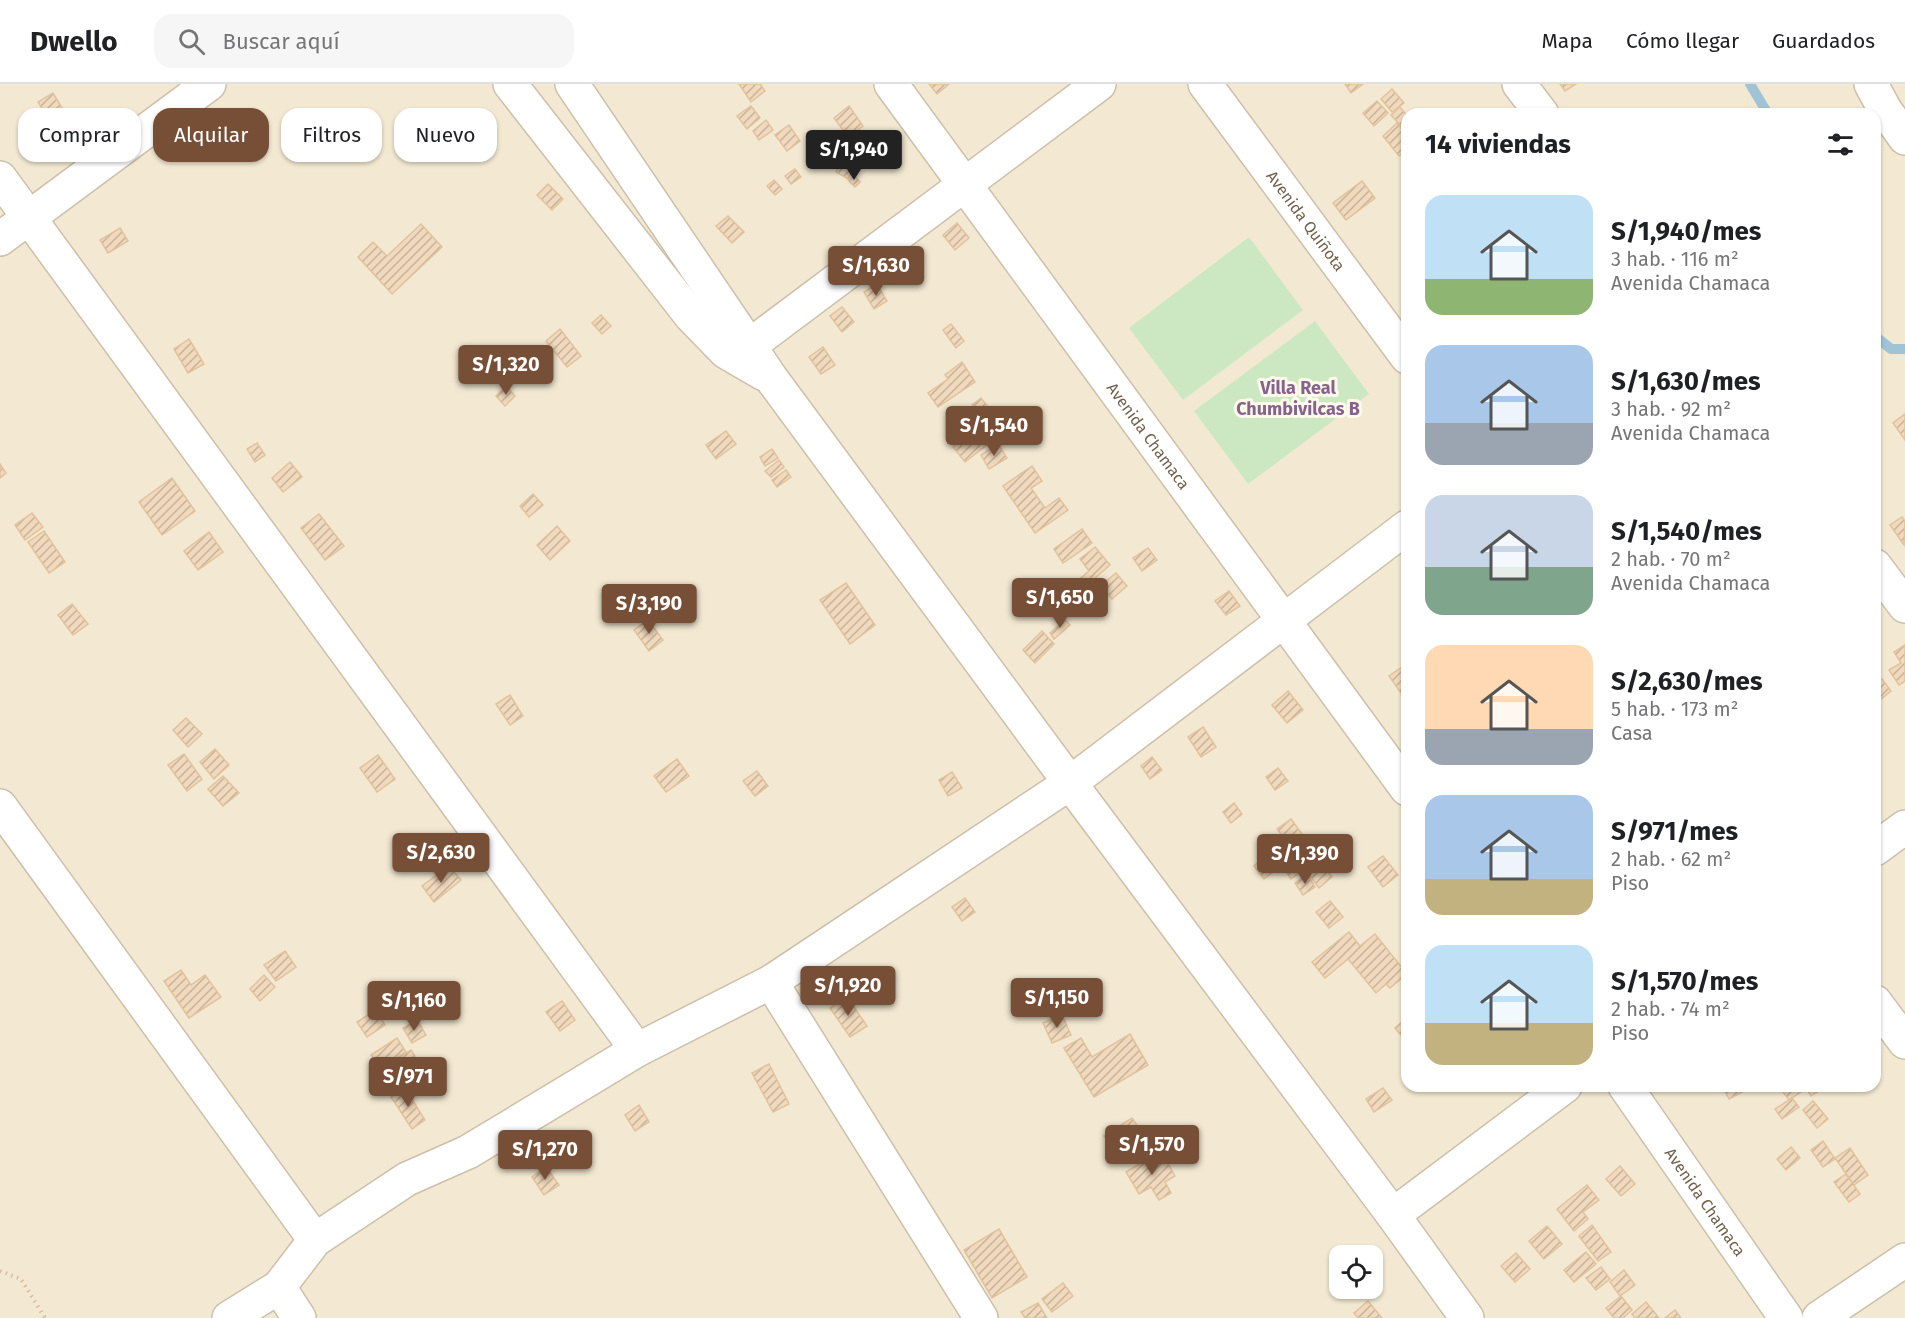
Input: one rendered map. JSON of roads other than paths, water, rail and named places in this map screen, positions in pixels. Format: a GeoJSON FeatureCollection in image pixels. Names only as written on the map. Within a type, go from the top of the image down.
{"type":"FeatureCollection","features":[{"type":"Feature","properties":{"kind":"street"},"geometry":{"type":"LineString","coordinates":[[0,239],[209,84]]}},
{"type":"Feature","properties":{"kind":"street"},"geometry":{"type":"LineString","coordinates":[[510,84],[691,316],[726,352],[771,378]]}},
{"type":"Feature","properties":{"kind":"street"},"geometry":{"type":"LineString","coordinates":[[572,84],[771,378],[1393,1215],[1467,1318]]}},
{"type":"Feature","properties":{"kind":"street","name":"Avenida Chamaca"},"geometry":{"type":"LineString","coordinates":[[891,84],[1401,781]]}},
{"type":"Feature","properties":{"kind":"street"},"geometry":{"type":"LineString","coordinates":[[749,345],[1099,84]]}},
{"type":"Feature","properties":{"kind":"street","name":"Avenida Quiñota"},"geometry":{"type":"LineString","coordinates":[[1205,84],[1401,349]]}},
{"type":"Feature","properties":{"kind":"street"},"geometry":{"type":"LineString","coordinates":[[1519,84],[1537,108]]}},
{"type":"Feature","properties":{"kind":"street"},"geometry":{"type":"LineString","coordinates":[[1871,84],[1885,110],[1905,138]]}},
{"type":"Feature","properties":{"kind":"street"},"geometry":{"type":"LineString","coordinates":[[0,178],[637,1050]]}},
{"type":"Feature","properties":{"kind":"street"},"geometry":{"type":"LineString","coordinates":[[230,1318],[279,1287],[315,1240],[407,1179],[468,1152],[637,1050],[771,982],[1070,783],[1401,532]]}},
{"type":"Feature","properties":{"kind":"street"},"geometry":{"type":"LineString","coordinates":[[1881,574],[1905,606]]}},
{"type":"Feature","properties":{"kind":"street"},"geometry":{"type":"LineString","coordinates":[[0,806],[315,1240]]}},
{"type":"Feature","properties":{"kind":"street"},"geometry":{"type":"LineString","coordinates":[[1881,845],[1905,827]]}},
{"type":"Feature","properties":{"kind":"street"},"geometry":{"type":"LineString","coordinates":[[771,982],[981,1318]]}},
{"type":"Feature","properties":{"kind":"street"},"geometry":{"type":"LineString","coordinates":[[1881,1010],[1905,1042]]}},
{"type":"Feature","properties":{"kind":"street"},"geometry":{"type":"LineString","coordinates":[[1393,1215],[1557,1092]]}},
{"type":"Feature","properties":{"kind":"street","name":"Avenida Chamaca"},"geometry":{"type":"LineString","coordinates":[[1629,1092],[1786,1318]]}},
{"type":"Feature","properties":{"kind":"street"},"geometry":{"type":"LineString","coordinates":[[1819,1318],[1905,1260]]}},
{"type":"Feature","properties":{"kind":"street"},"geometry":{"type":"LineString","coordinates":[[279,1287],[299,1318]]}},
{"type":"Feature","properties":{"kind":"waterway"},"geometry":{"type":"LineString","coordinates":[[1750,84],[1764,108]]}},
{"type":"Feature","properties":{"kind":"waterway"},"geometry":{"type":"LineString","coordinates":[[1881,341],[1891,349],[1905,349]]}},
{"type":"Feature","properties":{"kind":"district","name":"Villa Real Chumbivilcas B"},"geometry":{"type":"Point","coordinates":[1298,398]}}]}
